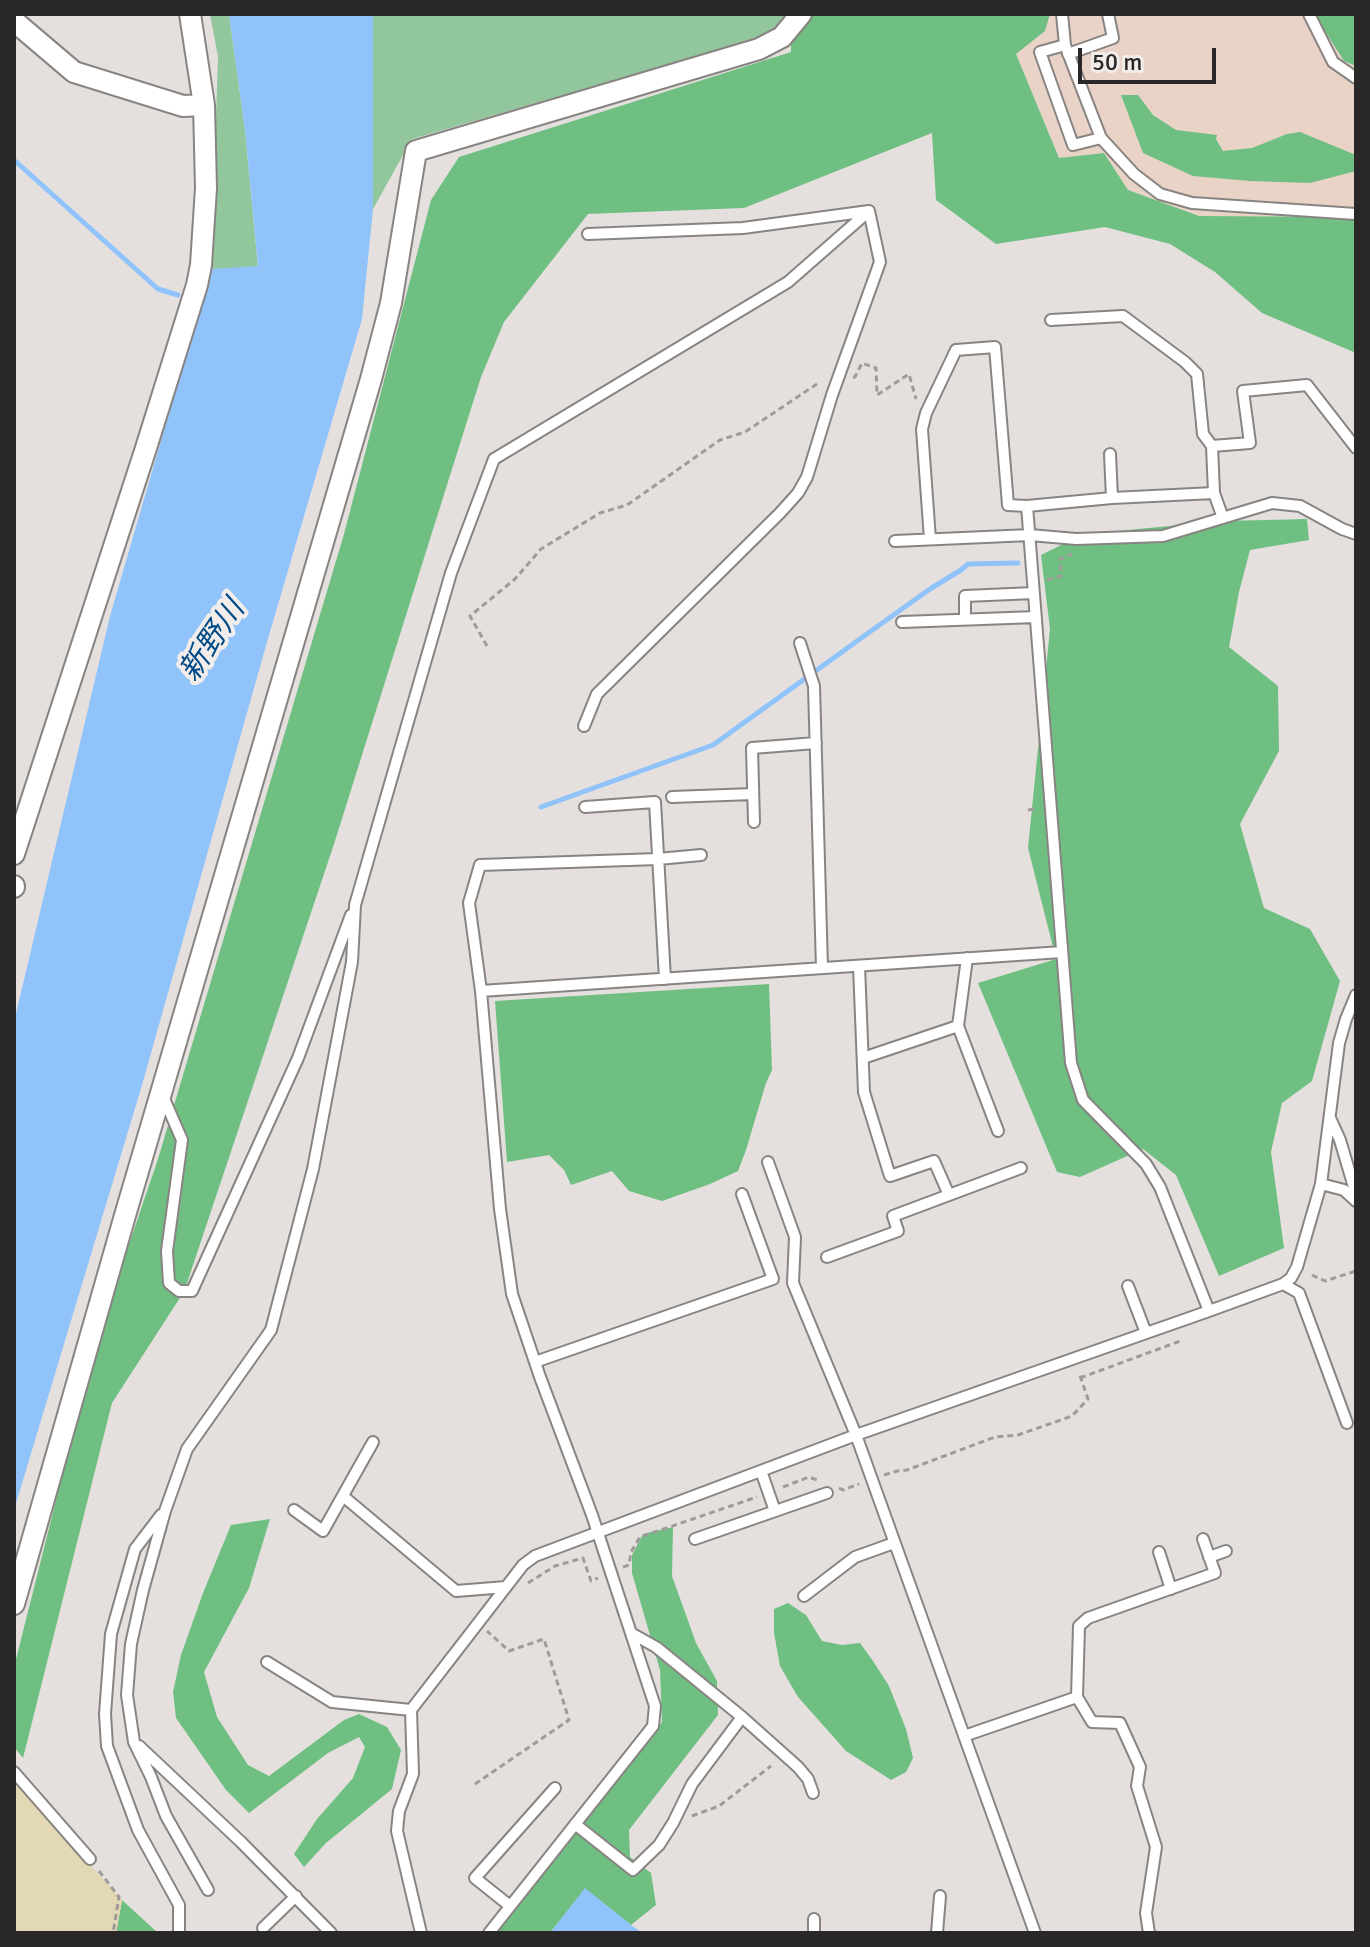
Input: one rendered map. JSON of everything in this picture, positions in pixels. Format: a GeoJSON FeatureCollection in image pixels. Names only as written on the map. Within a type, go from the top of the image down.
{"type":"FeatureCollection","features":[{"type":"Feature","properties":{"kind":"street"},"geometry":{"type":"LineString","coordinates":[[14,854],[197,285],[206,188],[204,105],[190,14]]}},
{"type":"Feature","properties":{"kind":"street"},"geometry":{"type":"LineString","coordinates":[[14,1604],[371,379],[391,303],[416,151],[759,49],[782,37],[801,14]]}},
{"type":"Feature","properties":{"kind":"street"},"geometry":{"type":"LineString","coordinates":[[14,21],[74,72],[183,106],[204,105]]}},
{"type":"Feature","properties":{"kind":"lane"},"geometry":{"type":"LineString","coordinates":[[1062,14],[1067,50],[1101,138],[1134,174],[1160,194],[1192,203],[1356,214]]}},
{"type":"Feature","properties":{"kind":"lane"},"geometry":{"type":"LineString","coordinates":[[1101,138],[1073,145],[1040,52],[1067,50],[1113,38],[1108,14]]}},
{"type":"Feature","properties":{"kind":"lane"},"geometry":{"type":"LineString","coordinates":[[1309,14],[1333,62],[1356,78]]}},
{"type":"Feature","properties":{"kind":"lane"},"geometry":{"type":"LineString","coordinates":[[161,1092],[182,1140],[167,1251],[169,1283],[179,1291],[192,1291],[298,1058],[355,905],[451,573],[494,459],[788,282],[869,211]]}},
{"type":"Feature","properties":{"kind":"lane"},"geometry":{"type":"LineString","coordinates":[[588,234],[743,228],[869,211]]}},
{"type":"Feature","properties":{"kind":"lane"},"geometry":{"type":"LineString","coordinates":[[584,726],[597,694],[780,513],[798,493],[807,477],[839,374],[880,262],[869,211]]}},
{"type":"Feature","properties":{"kind":"lane"},"geometry":{"type":"LineString","coordinates":[[1051,320],[1123,316],[1197,374],[1203,434],[1212,446],[1214,493],[1223,518]]}},
{"type":"Feature","properties":{"kind":"lane"},"geometry":{"type":"LineString","coordinates":[[930,539],[922,429],[926,413],[956,350],[995,347],[1008,505],[1214,493]]}},
{"type":"Feature","properties":{"kind":"lane"},"geometry":{"type":"LineString","coordinates":[[1212,446],[1250,443],[1243,391],[1307,385],[1356,448]]}},
{"type":"Feature","properties":{"kind":"lane"},"geometry":{"type":"LineString","coordinates":[[1110,454],[1112,498]]}},
{"type":"Feature","properties":{"kind":"lane"},"geometry":{"type":"LineString","coordinates":[[895,541],[1030,535],[1076,539],[1163,536],[1272,503],[1300,506],[1356,534]]}},
{"type":"Feature","properties":{"kind":"lane"},"geometry":{"type":"LineString","coordinates":[[1027,506],[1071,1063],[1083,1100],[1146,1164],[1160,1187],[1209,1311]]}},
{"type":"Feature","properties":{"kind":"lane"},"geometry":{"type":"LineString","coordinates":[[965,619],[965,596],[1034,593]]}},
{"type":"Feature","properties":{"kind":"lane"},"geometry":{"type":"LineString","coordinates":[[902,622],[1036,617]]}},
{"type":"Feature","properties":{"kind":"lane"},"geometry":{"type":"LineString","coordinates":[[800,643],[814,686],[822,968]]}},
{"type":"Feature","properties":{"kind":"lane"},"geometry":{"type":"LineString","coordinates":[[754,822],[752,748],[816,743]]}},
{"type":"Feature","properties":{"kind":"lane"},"geometry":{"type":"LineString","coordinates":[[672,797],[753,794]]}},
{"type":"Feature","properties":{"kind":"lane"},"geometry":{"type":"LineString","coordinates":[[585,807],[655,802],[665,979]]}},
{"type":"Feature","properties":{"kind":"lane"},"geometry":{"type":"LineString","coordinates":[[489,1933],[653,1726],[655,1706],[598,1534],[512,1294],[500,1209],[481,991],[469,903],[480,865],[701,855]]}},
{"type":"Feature","properties":{"kind":"lane"},"geometry":{"type":"LineString","coordinates":[[208,1890],[166,1816],[134,1742],[127,1695],[131,1644],[165,1511],[187,1449],[271,1330],[313,1169],[352,962],[355,905]]}},
{"type":"Feature","properties":{"kind":"lane"},"geometry":{"type":"LineString","coordinates":[[481,991],[1062,952]]}},
{"type":"Feature","properties":{"kind":"lane"},"geometry":{"type":"LineString","coordinates":[[967,958],[958,1026],[998,1131]]}},
{"type":"Feature","properties":{"kind":"lane"},"geometry":{"type":"LineString","coordinates":[[859,966],[864,1092],[890,1176],[934,1161],[949,1195]]}},
{"type":"Feature","properties":{"kind":"lane"},"geometry":{"type":"LineString","coordinates":[[421,1933],[397,1831],[399,1811],[413,1774],[411,1710],[523,1565],[535,1556],[856,1435],[1283,1284],[1297,1267],[1321,1184],[1339,1043],[1356,995]]}},
{"type":"Feature","properties":{"kind":"lane"},"geometry":{"type":"LineString","coordinates":[[863,1058],[958,1026]]}},
{"type":"Feature","properties":{"kind":"lane"},"geometry":{"type":"LineString","coordinates":[[1329,1118],[1340,1140],[1356,1194]]}},
{"type":"Feature","properties":{"kind":"lane"},"geometry":{"type":"LineString","coordinates":[[768,1162],[795,1237],[793,1283],[856,1435],[1035,1933]]}},
{"type":"Feature","properties":{"kind":"lane"},"geometry":{"type":"LineString","coordinates":[[827,1257],[898,1231],[893,1216],[1021,1168]]}},
{"type":"Feature","properties":{"kind":"lane"},"geometry":{"type":"LineString","coordinates":[[1321,1184],[1344,1190],[1356,1201]]}},
{"type":"Feature","properties":{"kind":"lane"},"geometry":{"type":"LineString","coordinates":[[535,1362],[773,1279],[742,1194]]}},
{"type":"Feature","properties":{"kind":"lane"},"geometry":{"type":"LineString","coordinates":[[1283,1284],[1299,1293],[1347,1423]]}},
{"type":"Feature","properties":{"kind":"lane"},"geometry":{"type":"LineString","coordinates":[[1128,1286],[1146,1333]]}},
{"type":"Feature","properties":{"kind":"lane"},"geometry":{"type":"LineString","coordinates":[[294,1510],[323,1531],[373,1442]]}},
{"type":"Feature","properties":{"kind":"lane"},"geometry":{"type":"LineString","coordinates":[[761,1471],[775,1511]]}},
{"type":"Feature","properties":{"kind":"lane"},"geometry":{"type":"LineString","coordinates":[[695,1539],[827,1493]]}},
{"type":"Feature","properties":{"kind":"lane"},"geometry":{"type":"LineString","coordinates":[[343,1496],[456,1591],[506,1587]]}},
{"type":"Feature","properties":{"kind":"lane"},"geometry":{"type":"LineString","coordinates":[[165,1511],[135,1549],[111,1634],[105,1714],[107,1746],[138,1830],[179,1905],[179,1933]]}},
{"type":"Feature","properties":{"kind":"lane"},"geometry":{"type":"LineString","coordinates":[[1149,1933],[1146,1913],[1156,1847],[1137,1786],[1140,1767],[1120,1723],[1092,1722],[1077,1697],[1079,1626],[1088,1618],[1215,1573],[1203,1539]]}},
{"type":"Feature","properties":{"kind":"lane"},"geometry":{"type":"LineString","coordinates":[[804,1596],[855,1557],[894,1543]]}},
{"type":"Feature","properties":{"kind":"lane"},"geometry":{"type":"LineString","coordinates":[[1209,1557],[1226,1551]]}},
{"type":"Feature","properties":{"kind":"lane"},"geometry":{"type":"LineString","coordinates":[[1159,1552],[1171,1589]]}},
{"type":"Feature","properties":{"kind":"lane"},"geometry":{"type":"LineString","coordinates":[[631,1633],[656,1647],[742,1717],[798,1767],[808,1779],[813,1793]]}},
{"type":"Feature","properties":{"kind":"lane"},"geometry":{"type":"LineString","coordinates":[[267,1662],[332,1702],[411,1710]]}},
{"type":"Feature","properties":{"kind":"lane"},"geometry":{"type":"LineString","coordinates":[[964,1736],[1077,1697]]}},
{"type":"Feature","properties":{"kind":"lane"},"geometry":{"type":"LineString","coordinates":[[575,1824],[633,1870],[659,1845],[692,1784],[742,1717]]}},
{"type":"Feature","properties":{"kind":"lane"},"geometry":{"type":"LineString","coordinates":[[134,1742],[331,1933]]}},
{"type":"Feature","properties":{"kind":"lane"},"geometry":{"type":"LineString","coordinates":[[14,1772],[90,1859]]}},
{"type":"Feature","properties":{"kind":"lane"},"geometry":{"type":"LineString","coordinates":[[510,1906],[475,1878],[555,1788]]}},
{"type":"Feature","properties":{"kind":"lane"},"geometry":{"type":"LineString","coordinates":[[263,1928],[296,1896]]}},
{"type":"Feature","properties":{"kind":"lane"},"geometry":{"type":"LineString","coordinates":[[937,1933],[940,1896]]}},
{"type":"Feature","properties":{"kind":"lane"},"geometry":{"type":"LineString","coordinates":[[814,1919],[814,1933]]}},
{"type":"Feature","properties":{"kind":"path"},"geometry":{"type":"LineString","coordinates":[[487,646],[470,616],[515,579],[541,549],[600,513],[627,505],[720,440],[745,432],[830,376],[855,377],[862,363],[876,368],[877,395],[909,374],[918,409],[926,413]]}},
{"type":"Feature","properties":{"kind":"path"},"geometry":{"type":"LineString","coordinates":[[1312,1275],[1325,1281],[1356,1271]]}},
{"type":"Feature","properties":{"kind":"path"},"geometry":{"type":"LineString","coordinates":[[1080,1378],[1183,1340]]}},
{"type":"Feature","properties":{"kind":"path"},"geometry":{"type":"LineString","coordinates":[[475,1784],[569,1720],[544,1639],[509,1651],[479,1623]]}},
{"type":"Feature","properties":{"kind":"path"},"geometry":{"type":"LineString","coordinates":[[673,1823],[719,1806],[771,1766]]}},
{"type":"Feature","properties":{"kind":"path"},"geometry":{"type":"LineString","coordinates":[[90,1859],[119,1897],[113,1933]]}},
{"type":"Feature","properties":{"kind":"shaded area"},"geometry":{"type":"Polygon","coordinates":[[[1050,14],[1314,14],[1344,61],[1356,66],[1356,217],[1199,216],[1128,190],[1104,153],[1059,158],[1016,54],[1045,31],[1050,14]]]}},
{"type":"Feature","properties":{"kind":"green space"},"geometry":{"type":"Polygon","coordinates":[[[210,14],[229,14],[245,130],[258,267],[211,269],[218,57],[210,14]]]}},
{"type":"Feature","properties":{"kind":"green space"},"geometry":{"type":"Polygon","coordinates":[[[373,14],[791,14],[773,34],[412,139],[373,209],[373,14]]]}},
{"type":"Feature","properties":{"kind":"green space"},"geometry":{"type":"Polygon","coordinates":[[[791,14],[1050,14],[1045,31],[1016,54],[1059,158],[1104,153],[1128,190],[1199,216],[1356,217],[1356,353],[1262,313],[1215,272],[1170,244],[1105,227],[996,244],[936,200],[932,133],[744,208],[588,214],[504,322],[481,377],[334,844],[185,1290],[112,1403],[23,1758],[14,1747],[14,1667],[97,1338],[158,1159],[344,534],[431,200],[459,157],[791,52],[791,14]]]}},
{"type":"Feature","properties":{"kind":"green space"},"geometry":{"type":"Polygon","coordinates":[[[1314,14],[1356,14],[1356,66],[1344,61],[1314,14]]]}},
{"type":"Feature","properties":{"kind":"green space"},"geometry":{"type":"Polygon","coordinates":[[[1121,95],[1138,95],[1153,115],[1176,130],[1217,135],[1223,151],[1252,148],[1300,132],[1356,155],[1356,171],[1310,183],[1193,176],[1143,153],[1121,95]]]}},
{"type":"Feature","properties":{"kind":"green space"},"geometry":{"type":"Polygon","coordinates":[[[1307,519],[1309,540],[1250,550],[1239,592],[1229,647],[1278,686],[1279,751],[1240,824],[1264,908],[1310,929],[1340,981],[1312,1081],[1282,1103],[1271,1152],[1284,1248],[1219,1276],[1176,1175],[1143,1149],[1080,1177],[1057,1172],[978,983],[1056,959],[1028,848],[1050,629],[1041,555],[1077,537],[1096,533],[1222,521],[1307,519]]]}},
{"type":"Feature","properties":{"kind":"green space"},"geometry":{"type":"Polygon","coordinates":[[[769,984],[772,1070],[738,1171],[662,1201],[629,1191],[612,1171],[571,1185],[564,1170],[549,1155],[507,1162],[495,1001],[769,984]]]}},
{"type":"Feature","properties":{"kind":"green space"},"geometry":{"type":"Polygon","coordinates":[[[270,1519],[249,1588],[204,1672],[217,1717],[248,1765],[269,1776],[344,1720],[359,1714],[387,1727],[401,1750],[392,1789],[326,1843],[304,1867],[294,1854],[317,1819],[353,1778],[365,1747],[359,1737],[328,1753],[249,1813],[226,1790],[176,1718],[173,1692],[181,1655],[231,1525],[270,1519]]]}},
{"type":"Feature","properties":{"kind":"green space"},"geometry":{"type":"Polygon","coordinates":[[[673,1527],[672,1576],[696,1643],[717,1681],[718,1715],[629,1830],[630,1857],[651,1873],[656,1905],[631,1925],[585,1889],[550,1933],[493,1933],[662,1722],[660,1670],[632,1573],[632,1555],[643,1534],[673,1527]]]}},
{"type":"Feature","properties":{"kind":"green space"},"geometry":{"type":"Polygon","coordinates":[[[788,1603],[806,1615],[822,1641],[842,1645],[860,1643],[873,1661],[889,1686],[906,1729],[913,1758],[906,1772],[891,1780],[846,1751],[798,1697],[780,1666],[774,1633],[774,1609],[788,1603]]]}},
{"type":"Feature","properties":{"kind":"green space"},"geometry":{"type":"Polygon","coordinates":[[[122,1900],[158,1933],[116,1933],[122,1900]]]}},
{"type":"Feature","properties":{"kind":"sand"},"geometry":{"type":"Polygon","coordinates":[[[14,1782],[122,1900],[116,1933],[14,1933],[14,1782]]]}},
{"type":"Feature","properties":{"kind":"water","name":"新野川"},"geometry":{"type":"Polygon","coordinates":[[[229,14],[373,14],[373,209],[362,319],[142,1085],[14,1510],[14,1022],[110,616],[211,269],[258,266],[245,130],[229,14]]]}},
{"type":"Feature","properties":{"kind":"water"},"geometry":{"type":"Polygon","coordinates":[[[585,1888],[631,1925],[642,1933],[550,1933],[585,1888]]]}},
{"type":"Feature","properties":{"kind":"waterway"},"geometry":{"type":"LineString","coordinates":[[14,160],[158,289],[178,295]]}},
{"type":"Feature","properties":{"kind":"waterway"},"geometry":{"type":"LineString","coordinates":[[541,807],[713,745],[968,564],[1018,563]]}}]}
